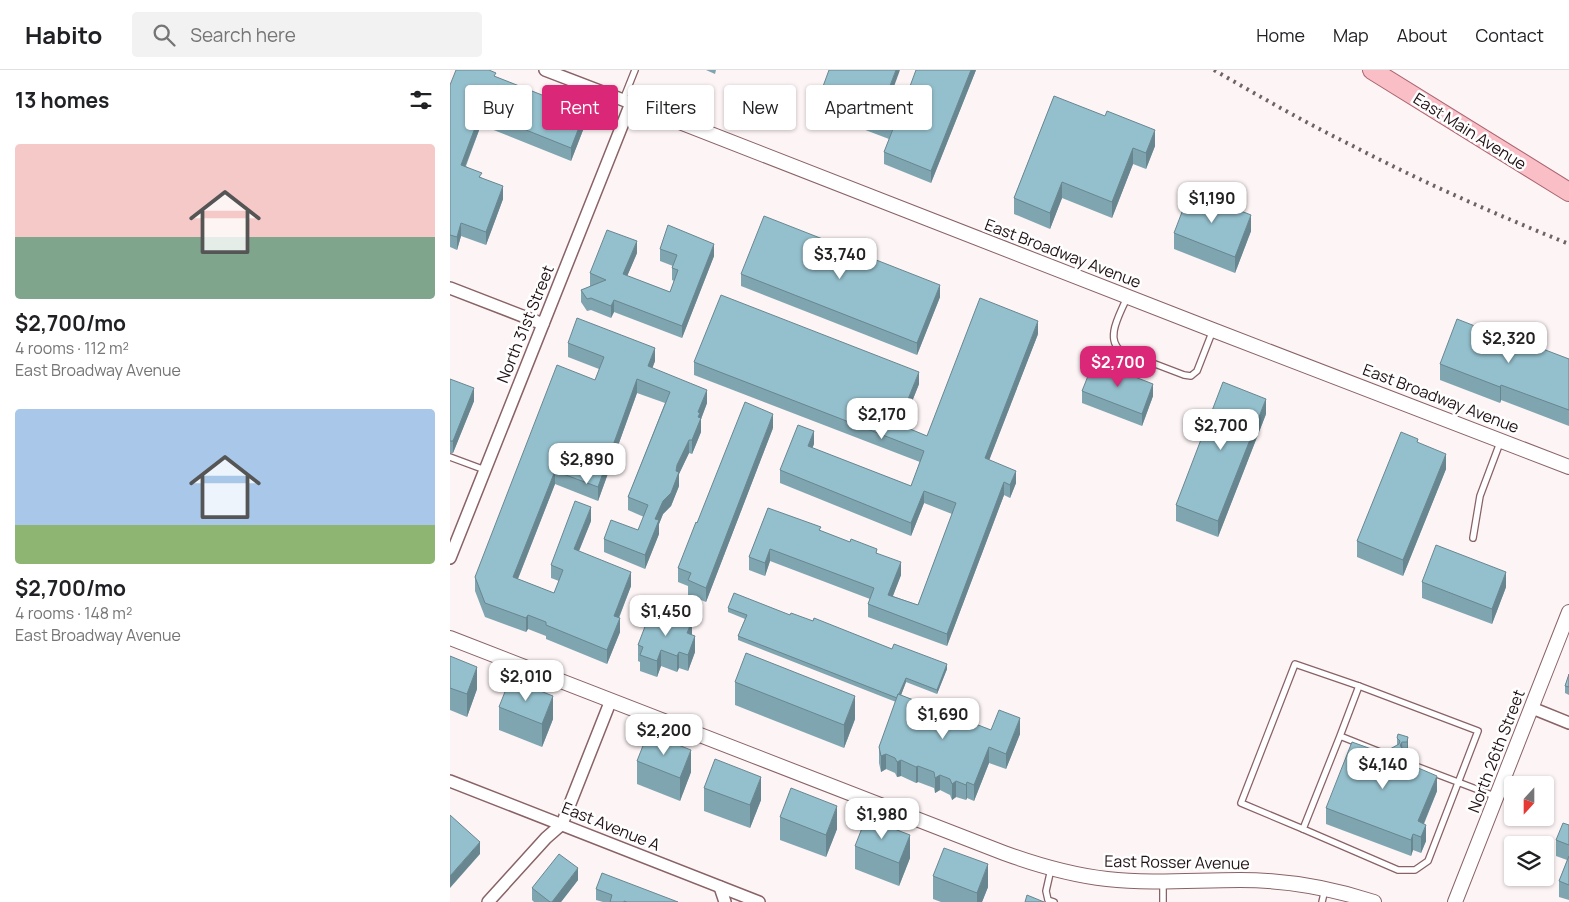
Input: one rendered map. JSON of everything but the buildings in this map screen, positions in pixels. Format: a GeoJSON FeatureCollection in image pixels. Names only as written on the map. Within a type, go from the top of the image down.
{"type":"FeatureCollection","features":[{"type":"Feature","properties":{"kind":"main road","name":"East Main Avenue"},"geometry":{"type":"LineString","coordinates":[[1372,70],[1391,75],[1569,192]]}},
{"type":"Feature","properties":{"kind":"street","name":"East Broadway Avenue"},"geometry":{"type":"LineString","coordinates":[[545,70],[1569,467]]}},
{"type":"Feature","properties":{"kind":"street","name":"North 31st Street"},"geometry":{"type":"LineString","coordinates":[[450,558],[543,324],[627,101]]}},
{"type":"Feature","properties":{"kind":"street"},"geometry":{"type":"LineString","coordinates":[[450,288],[543,324]]}},
{"type":"Feature","properties":{"kind":"street","name":"North 26th Street"},"geometry":{"type":"LineString","coordinates":[[1456,902],[1569,612]]}},
{"type":"Feature","properties":{"kind":"street","name":"East Rosser Avenue"},"geometry":{"type":"LineString","coordinates":[[450,638],[1004,853],[1051,869],[1108,880],[1163,882],[1264,881],[1324,895],[1374,902]]}},
{"type":"Feature","properties":{"kind":"street"},"geometry":{"type":"LineString","coordinates":[[488,902],[546,838],[562,824],[611,700]]}},
{"type":"Feature","properties":{"kind":"street"},"geometry":{"type":"LineString","coordinates":[[1532,708],[1569,723]]}},
{"type":"Feature","properties":{"kind":"street","name":"East Avenue A"},"geometry":{"type":"LineString","coordinates":[[450,781],[759,902]]}},
{"type":"Feature","properties":{"kind":"street"},"geometry":{"type":"LineString","coordinates":[[720,887],[725,902]]}},
{"type":"Feature","properties":{"kind":"lane"},"geometry":{"type":"LineString","coordinates":[[627,101],[635,70]]}},
{"type":"Feature","properties":{"kind":"lane"},"geometry":{"type":"LineString","coordinates":[[1127,297],[1113,334],[1114,344],[1121,351],[1191,376],[1197,371],[1213,330]]}},
{"type":"Feature","properties":{"kind":"lane"},"geometry":{"type":"LineString","coordinates":[[1473,538],[1480,496],[1501,440]]}},
{"type":"Feature","properties":{"kind":"lane"},"geometry":{"type":"LineString","coordinates":[[450,457],[485,470]]}},
{"type":"Feature","properties":{"kind":"lane"},"geometry":{"type":"LineString","coordinates":[[1295,664],[1478,731],[1459,783],[1428,861],[1415,870],[1398,870],[1241,803],[1295,664]]}},
{"type":"Feature","properties":{"kind":"lane"},"geometry":{"type":"LineString","coordinates":[[1303,829],[1359,686]]}},
{"type":"Feature","properties":{"kind":"lane"},"geometry":{"type":"LineString","coordinates":[[1340,736],[1395,758]]}},
{"type":"Feature","properties":{"kind":"lane"},"geometry":{"type":"LineString","coordinates":[[1405,762],[1497,797]]}},
{"type":"Feature","properties":{"kind":"lane"},"geometry":{"type":"LineString","coordinates":[[1051,869],[1046,891],[1048,900],[1054,902]]}},
{"type":"Feature","properties":{"kind":"lane"},"geometry":{"type":"LineString","coordinates":[[1163,882],[1163,902]]}},
{"type":"Feature","properties":{"kind":"railway"},"geometry":{"type":"LineString","coordinates":[[1214,70],[1316,127],[1405,172],[1569,244]]}}]}
